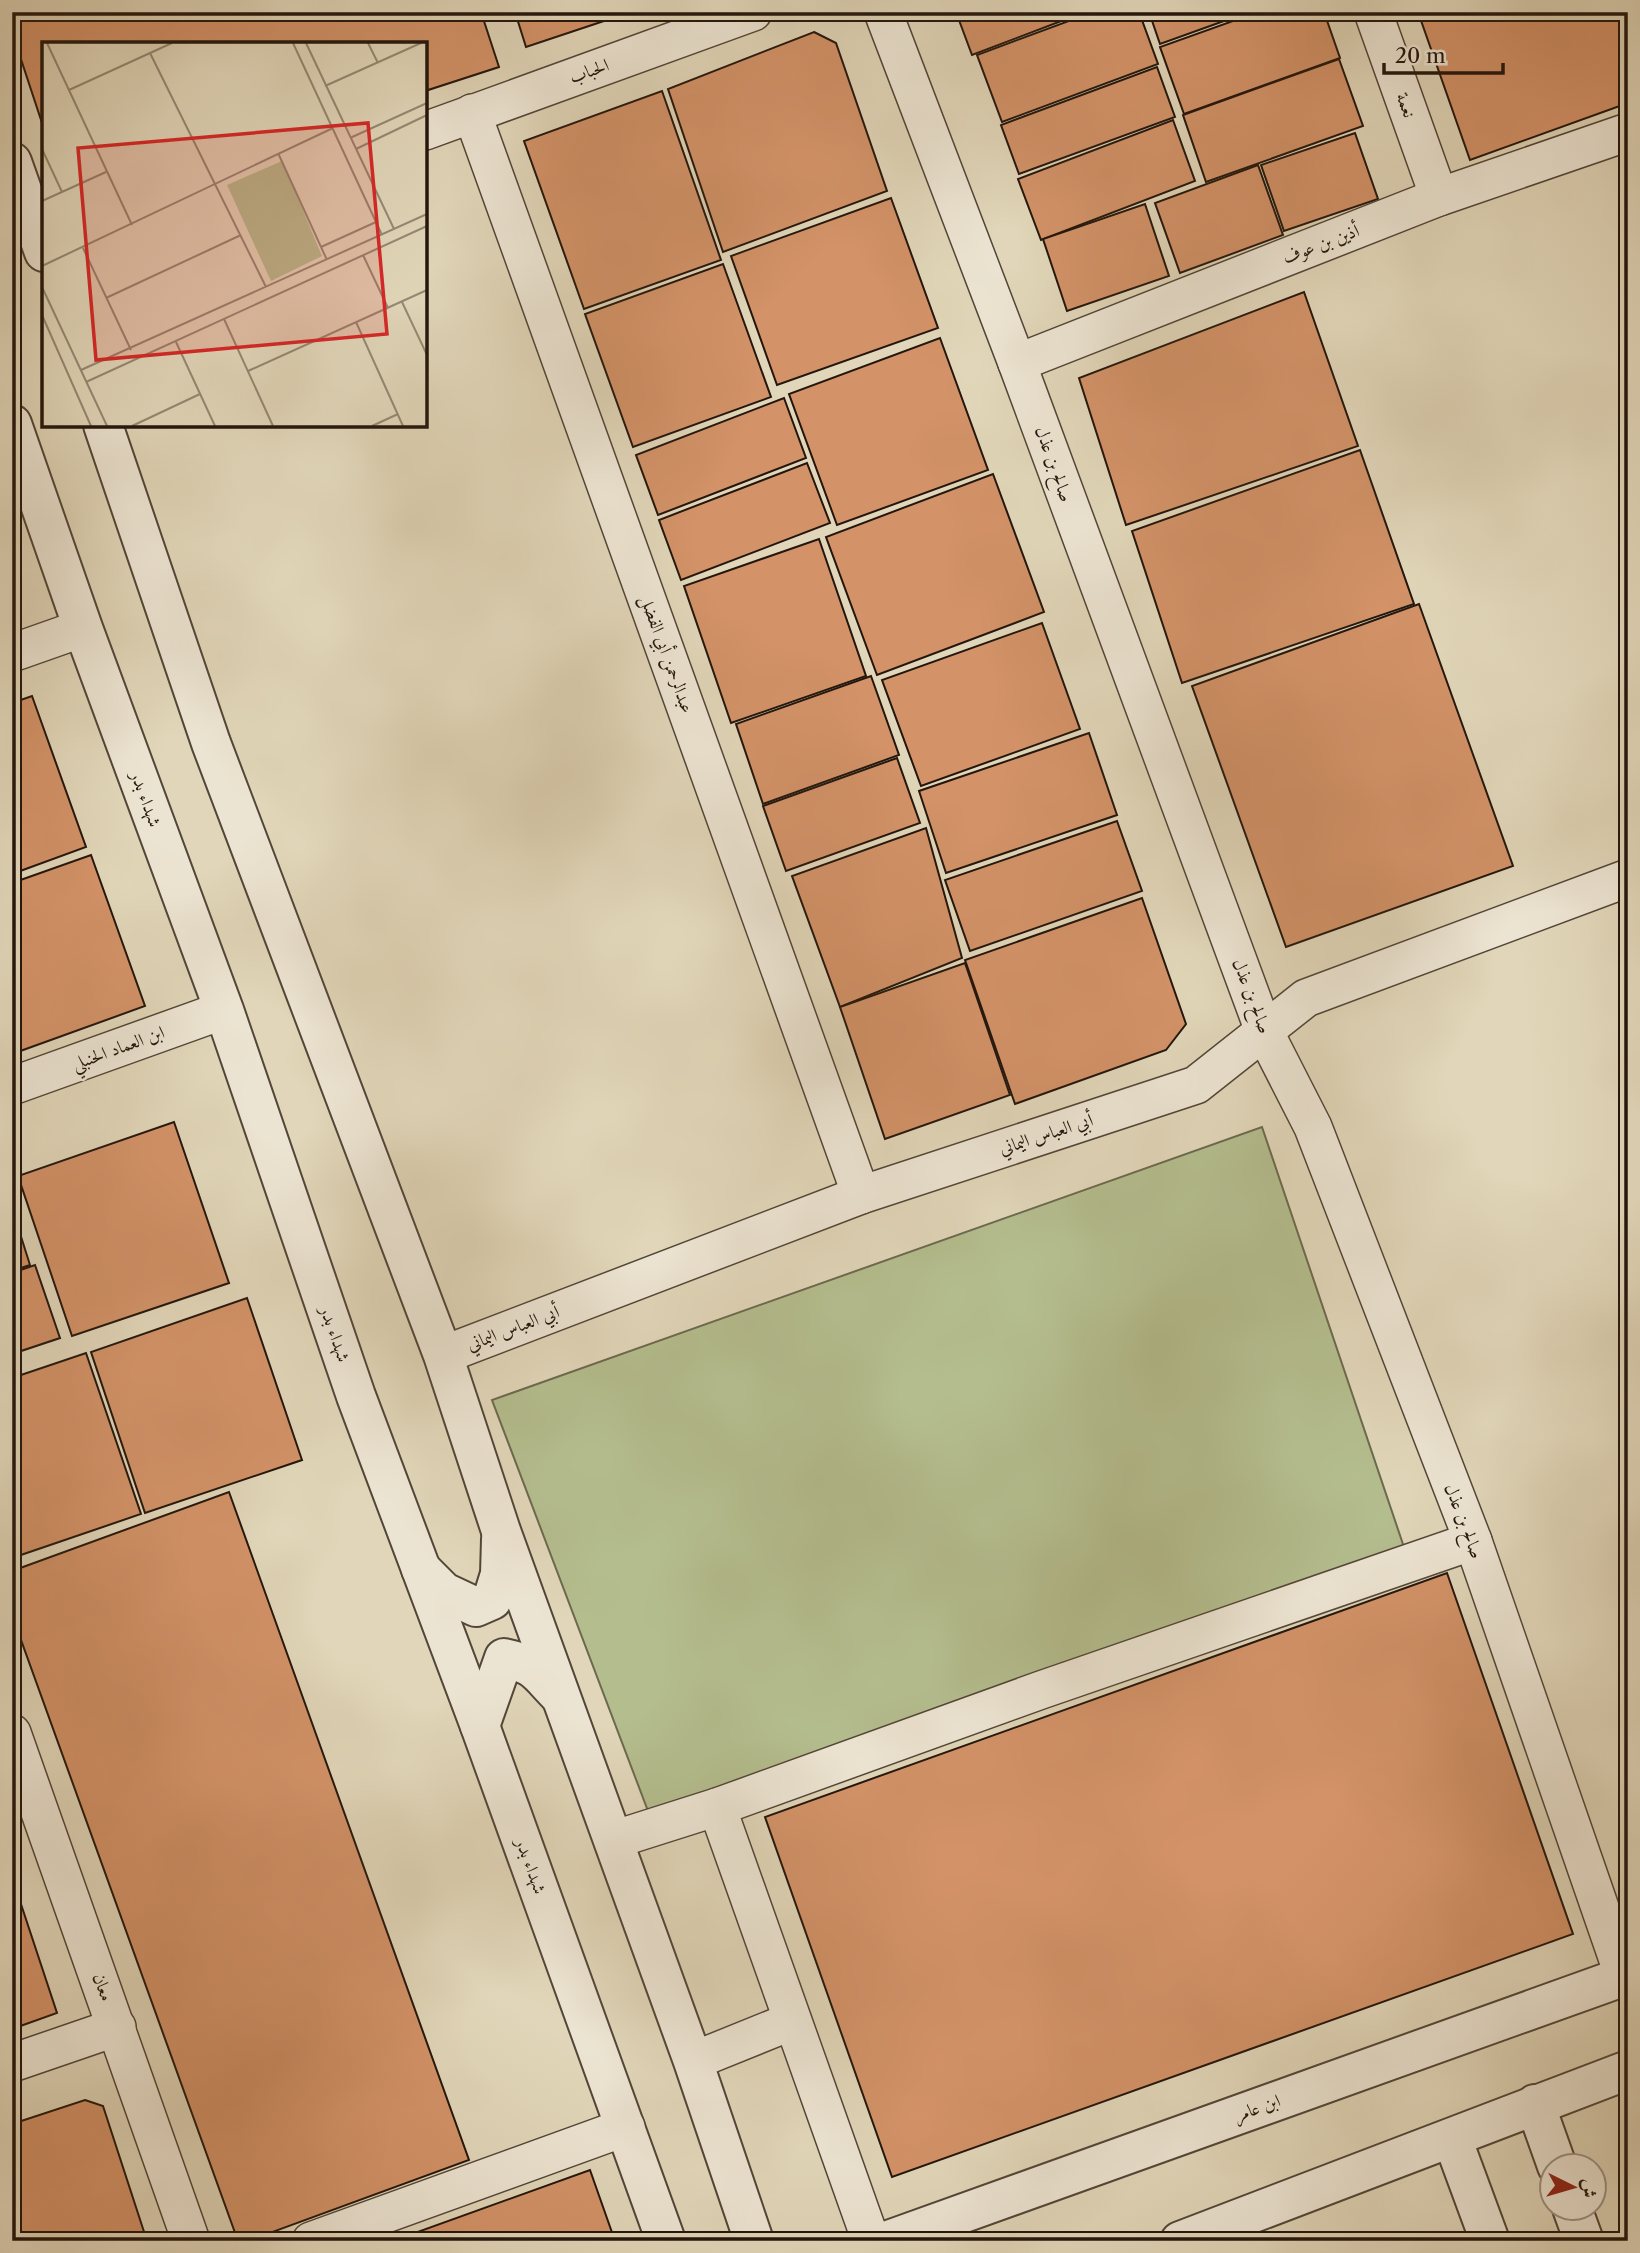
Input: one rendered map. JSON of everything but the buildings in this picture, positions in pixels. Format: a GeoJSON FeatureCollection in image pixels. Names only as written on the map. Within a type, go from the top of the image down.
{"type":"FeatureCollection","features":[{"type":"Feature","properties":{"kind":"street","name":"الحباب"},"geometry":{"type":"LineString","coordinates":[[427,130],[753,12]]}},
{"type":"Feature","properties":{"kind":"street","name":"صالح بن عذل"},"geometry":{"type":"LineString","coordinates":[[883,12],[1017,363],[1264,1031],[1313,1127],[1473,1541],[1626,1976]]}},
{"type":"Feature","properties":{"kind":"street","name":"نعمة"},"geometry":{"type":"LineString","coordinates":[[1373,12],[1439,197]]}},
{"type":"Feature","properties":{"kind":"street","name":"عبدالرحمن أبي الفضل"},"geometry":{"type":"LineString","coordinates":[[472,113],[861,1195]]}},
{"type":"Feature","properties":{"kind":"street","name":"أذين بن عوف"},"geometry":{"type":"LineString","coordinates":[[1017,363],[1439,197],[1628,132]]}},
{"type":"Feature","properties":{"kind":"street"},"geometry":{"type":"LineString","coordinates":[[14,175],[42,247]]}},
{"type":"Feature","properties":{"kind":"street","name":"شهداء بدر"},"geometry":{"type":"LineString","coordinates":[[12,424],[83,628],[224,1010],[356,1396],[480,1726],[666,2241]]}},
{"type":"Feature","properties":{"kind":"street"},"geometry":{"type":"LineString","coordinates":[[104,427],[211,743],[443,1355],[501,1531],[693,2061],[754,2241]]}},
{"type":"Feature","properties":{"kind":"street"},"geometry":{"type":"LineString","coordinates":[[12,653],[83,628]]}},
{"type":"Feature","properties":{"kind":"street","name":"أبي العباس اليماني"},"geometry":{"type":"LineString","coordinates":[[443,1355],[861,1195],[1196,1085],[1306,998],[1628,878]]}},
{"type":"Feature","properties":{"kind":"street","name":"ابن العماد الحنبلي"},"geometry":{"type":"LineString","coordinates":[[12,1086],[224,1010]]}},
{"type":"Feature","properties":{"kind":"street"},"geometry":{"type":"LineString","coordinates":[[421,1569],[444,1592],[476,1607],[484,1604],[492,1600],[500,1574],[501,1531]]}},
{"type":"Feature","properties":{"kind":"street"},"geometry":{"type":"LineString","coordinates":[[613,1840],[717,1807],[1041,1690],[1473,1541]]}},
{"type":"Feature","properties":{"kind":"street"},"geometry":{"type":"LineString","coordinates":[[480,1726],[504,1658],[524,1662],[539,1671],[563,1699]]}},
{"type":"Feature","properties":{"kind":"street","name":"معان"},"geometry":{"type":"LineString","coordinates":[[12,1733],[191,2241]]}},
{"type":"Feature","properties":{"kind":"street"},"geometry":{"type":"LineString","coordinates":[[717,1807],[871,2241]]}},
{"type":"Feature","properties":{"kind":"street","name":"ابن عامر"},"geometry":{"type":"LineString","coordinates":[[886,2241],[1626,1976]]}},
{"type":"Feature","properties":{"kind":"street"},"geometry":{"type":"LineString","coordinates":[[693,2061],[792,2021]]}},
{"type":"Feature","properties":{"kind":"street"},"geometry":{"type":"LineString","coordinates":[[12,2063],[117,2027]]}},
{"type":"Feature","properties":{"kind":"street"},"geometry":{"type":"LineString","coordinates":[[1180,2241],[1628,2070]]}},
{"type":"Feature","properties":{"kind":"street"},"geometry":{"type":"LineString","coordinates":[[1535,2104],[1552,2152]]}},
{"type":"Feature","properties":{"kind":"street"},"geometry":{"type":"LineString","coordinates":[[311,2241],[626,2127]]}},
{"type":"Feature","properties":{"kind":"street"},"geometry":{"type":"LineString","coordinates":[[1452,2138],[1490,2241]]}},
{"type":"Feature","properties":{"kind":"street"},"geometry":{"type":"LineString","coordinates":[[1577,2222],[1584,2241]]}},
{"type":"Feature","properties":{"kind":"green space"},"geometry":{"type":"Polygon","coordinates":[[[1262,1127],[1408,1559],[648,1811],[492,1400],[1262,1127]]]}}]}
